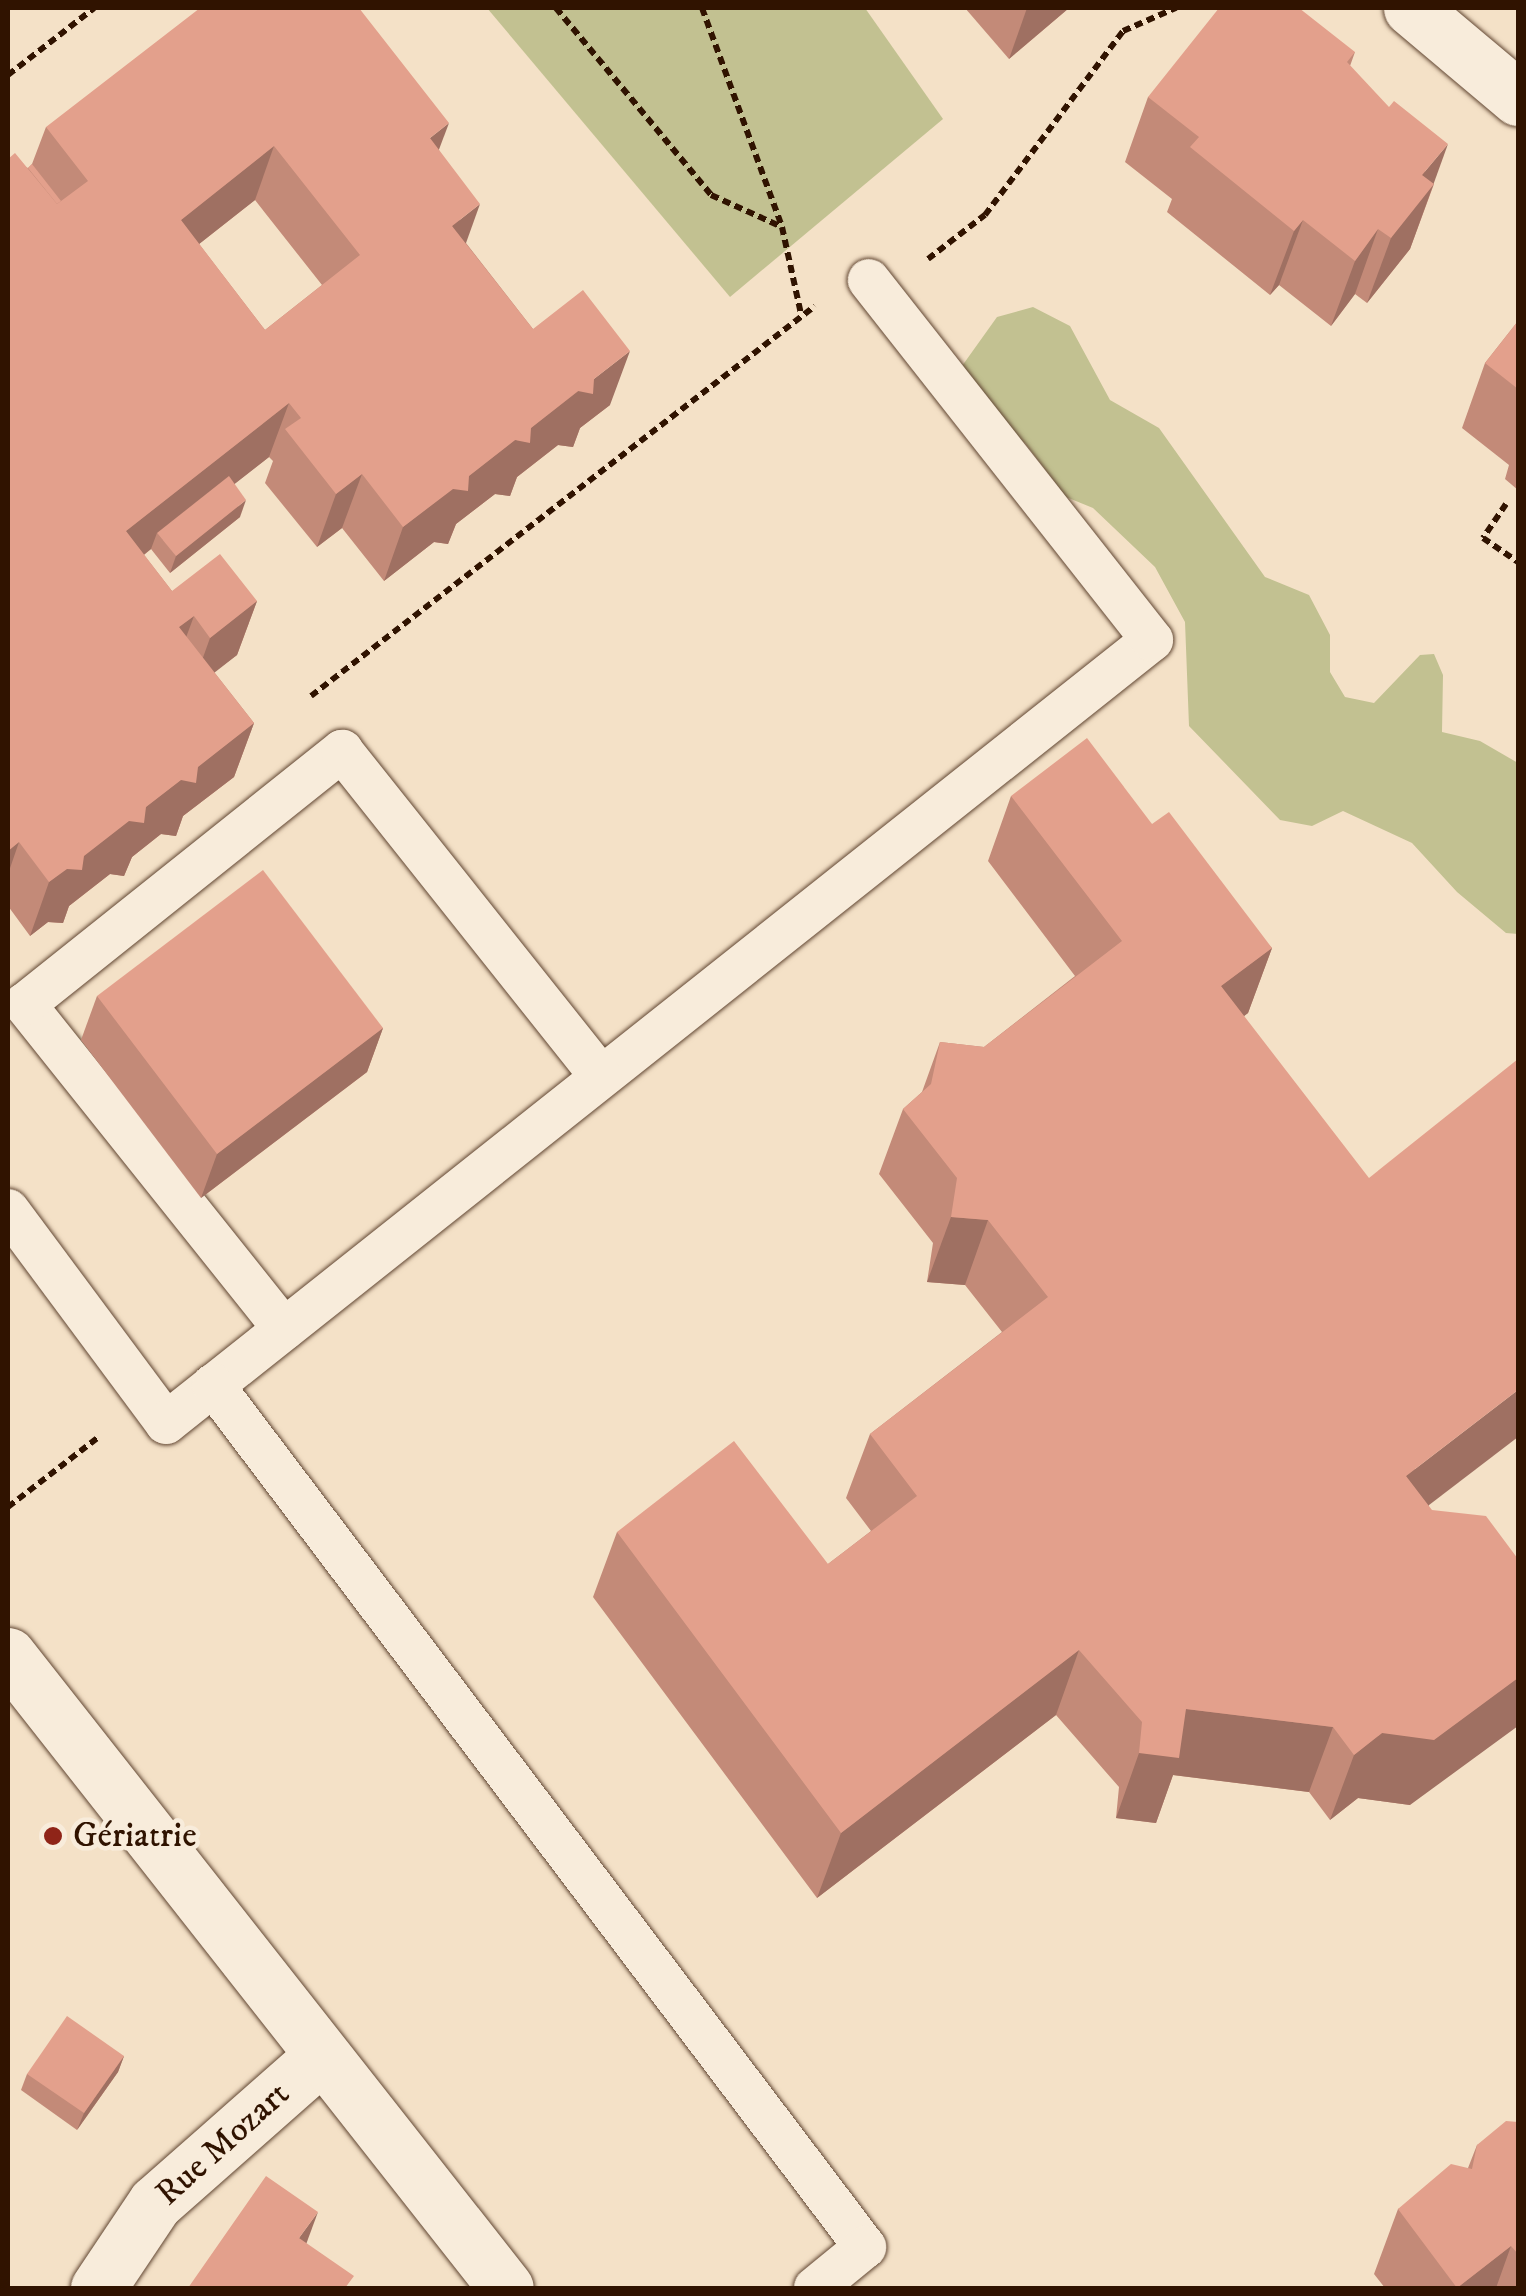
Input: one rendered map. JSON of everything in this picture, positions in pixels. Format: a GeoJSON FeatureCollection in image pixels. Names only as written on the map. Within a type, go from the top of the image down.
{"type":"FeatureCollection","features":[{"type":"Feature","properties":{"kind":"street"},"geometry":{"type":"LineString","coordinates":[[1410,8],[1518,98]]}},
{"type":"Feature","properties":{"kind":"street"},"geometry":{"type":"LineString","coordinates":[[8,1655],[505,2288]]}},
{"type":"Feature","properties":{"kind":"street","name":"Rue Mozart"},"geometry":{"type":"LineString","coordinates":[[98,2288],[155,2202],[322,2056]]}},
{"type":"Feature","properties":{"kind":"lane"},"geometry":{"type":"LineString","coordinates":[[8,1210],[166,1422],[1152,640],[869,280]]}},
{"type":"Feature","properties":{"kind":"lane"},"geometry":{"type":"LineString","coordinates":[[284,1329],[26,1004],[342,752],[601,1077]]}},
{"type":"Feature","properties":{"kind":"lane"},"geometry":{"type":"LineString","coordinates":[[213,1385],[865,2247],[815,2288]]}},
{"type":"Feature","properties":{"kind":"path"},"geometry":{"type":"LineString","coordinates":[[8,75],[94,8]]}},
{"type":"Feature","properties":{"kind":"path"},"geometry":{"type":"LineString","coordinates":[[556,8],[710,195],[782,226]]}},
{"type":"Feature","properties":{"kind":"path"},"geometry":{"type":"LineString","coordinates":[[702,8],[782,226],[801,314]]}},
{"type":"Feature","properties":{"kind":"path"},"geometry":{"type":"LineString","coordinates":[[342,752],[304,702],[801,314],[869,280],[931,258],[961,236],[984,215],[1124,31],[1176,8]]}},
{"type":"Feature","properties":{"kind":"path"},"geometry":{"type":"LineString","coordinates":[[1506,504],[1483,538],[1518,562]]}},
{"type":"Feature","properties":{"kind":"path"},"geometry":{"type":"LineString","coordinates":[[8,1507],[149,1399]]}},
{"type":"Feature","properties":{"kind":"shaded area"},"geometry":{"type":"Polygon","coordinates":[[[487,8],[865,8],[943,119],[730,297],[487,8]]]}},
{"type":"Feature","properties":{"kind":"shaded area"},"geometry":{"type":"Polygon","coordinates":[[[1033,307],[1070,326],[1110,400],[1159,428],[1265,577],[1309,595],[1330,635],[1330,672],[1345,697],[1374,703],[1420,655],[1434,654],[1443,675],[1442,732],[1480,741],[1518,763],[1518,934],[1506,933],[1457,892],[1412,843],[1343,811],[1312,826],[1280,820],[1189,726],[1185,622],[1155,567],[1093,508],[1066,497],[1025,443],[999,427],[962,366],[997,317],[1033,307]]]}},
{"type":"Feature","properties":{"kind":"building"},"geometry":{"type":"Polygon","coordinates":[[[200,8],[359,8],[449,123],[430,138],[480,204],[452,226],[533,329],[583,290],[630,351],[594,379],[593,394],[578,391],[531,428],[530,443],[515,440],[469,476],[468,491],[453,489],[403,527],[362,474],[336,494],[285,429],[301,418],[289,403],[126,531],[172,591],[220,554],[257,601],[210,638],[194,616],[179,627],[254,723],[198,767],[196,783],[181,780],[146,807],[144,823],[129,821],[84,856],[82,870],[67,869],[49,882],[19,842],[8,851],[8,159],[15,153],[57,204],[88,181],[46,127],[200,8]],[[274,146],[181,220],[265,330],[360,255],[274,146]]]}},
{"type":"Feature","properties":{"kind":"building"},"geometry":{"type":"Polygon","coordinates":[[[1219,8],[1299,8],[1355,52],[1347,62],[1389,107],[1394,101],[1448,144],[1422,175],[1434,184],[1391,238],[1378,229],[1355,261],[1303,220],[1294,231],[1190,147],[1199,137],[1148,97],[1219,8]]]}},
{"type":"Feature","properties":{"kind":"building"},"geometry":{"type":"Polygon","coordinates":[[[32,164],[61,201],[57,204],[28,168],[32,164]]]}},
{"type":"Feature","properties":{"kind":"building"},"geometry":{"type":"Polygon","coordinates":[[[1518,321],[1518,389],[1485,363],[1518,321]]]}},
{"type":"Feature","properties":{"kind":"building"},"geometry":{"type":"Polygon","coordinates":[[[229,476],[246,500],[176,556],[157,533],[229,476]]]}},
{"type":"Feature","properties":{"kind":"building"},"geometry":{"type":"Polygon","coordinates":[[[1087,738],[1152,824],[1169,812],[1272,948],[1221,986],[1369,1178],[1518,1059],[1518,1390],[1406,1476],[1432,1510],[1486,1516],[1518,1559],[1518,1678],[1434,1740],[1382,1733],[1354,1755],[1333,1727],[1186,1709],[1179,1758],[1139,1753],[1142,1722],[1079,1650],[841,1833],[617,1532],[734,1441],[828,1564],[917,1496],[870,1434],[1048,1297],[988,1220],[951,1217],[957,1178],[903,1109],[931,1084],[940,1042],[984,1047],[1122,941],[1011,796],[1087,738]]]}},
{"type":"Feature","properties":{"kind":"building"},"geometry":{"type":"Polygon","coordinates":[[[263,870],[383,1028],[217,1154],[97,996],[263,870]]]}},
{"type":"Feature","properties":{"kind":"building"},"geometry":{"type":"Polygon","coordinates":[[[67,2016],[124,2056],[84,2113],[27,2074],[67,2016]]]}},
{"type":"Feature","properties":{"kind":"building"},"geometry":{"type":"Polygon","coordinates":[[[1506,2121],[1518,2122],[1518,2254],[1511,2246],[1457,2288],[1398,2209],[1451,2164],[1472,2169],[1477,2145],[1506,2121]]]}},
{"type":"Feature","properties":{"kind":"building"},"geometry":{"type":"Polygon","coordinates":[[[266,2176],[318,2212],[299,2238],[354,2276],[345,2288],[188,2288],[266,2176]]]}},
{"type":"Feature","properties":{"kind":"place","name":"Gériatrie"},"geometry":{"type":"Point","coordinates":[53,1836]}}]}
